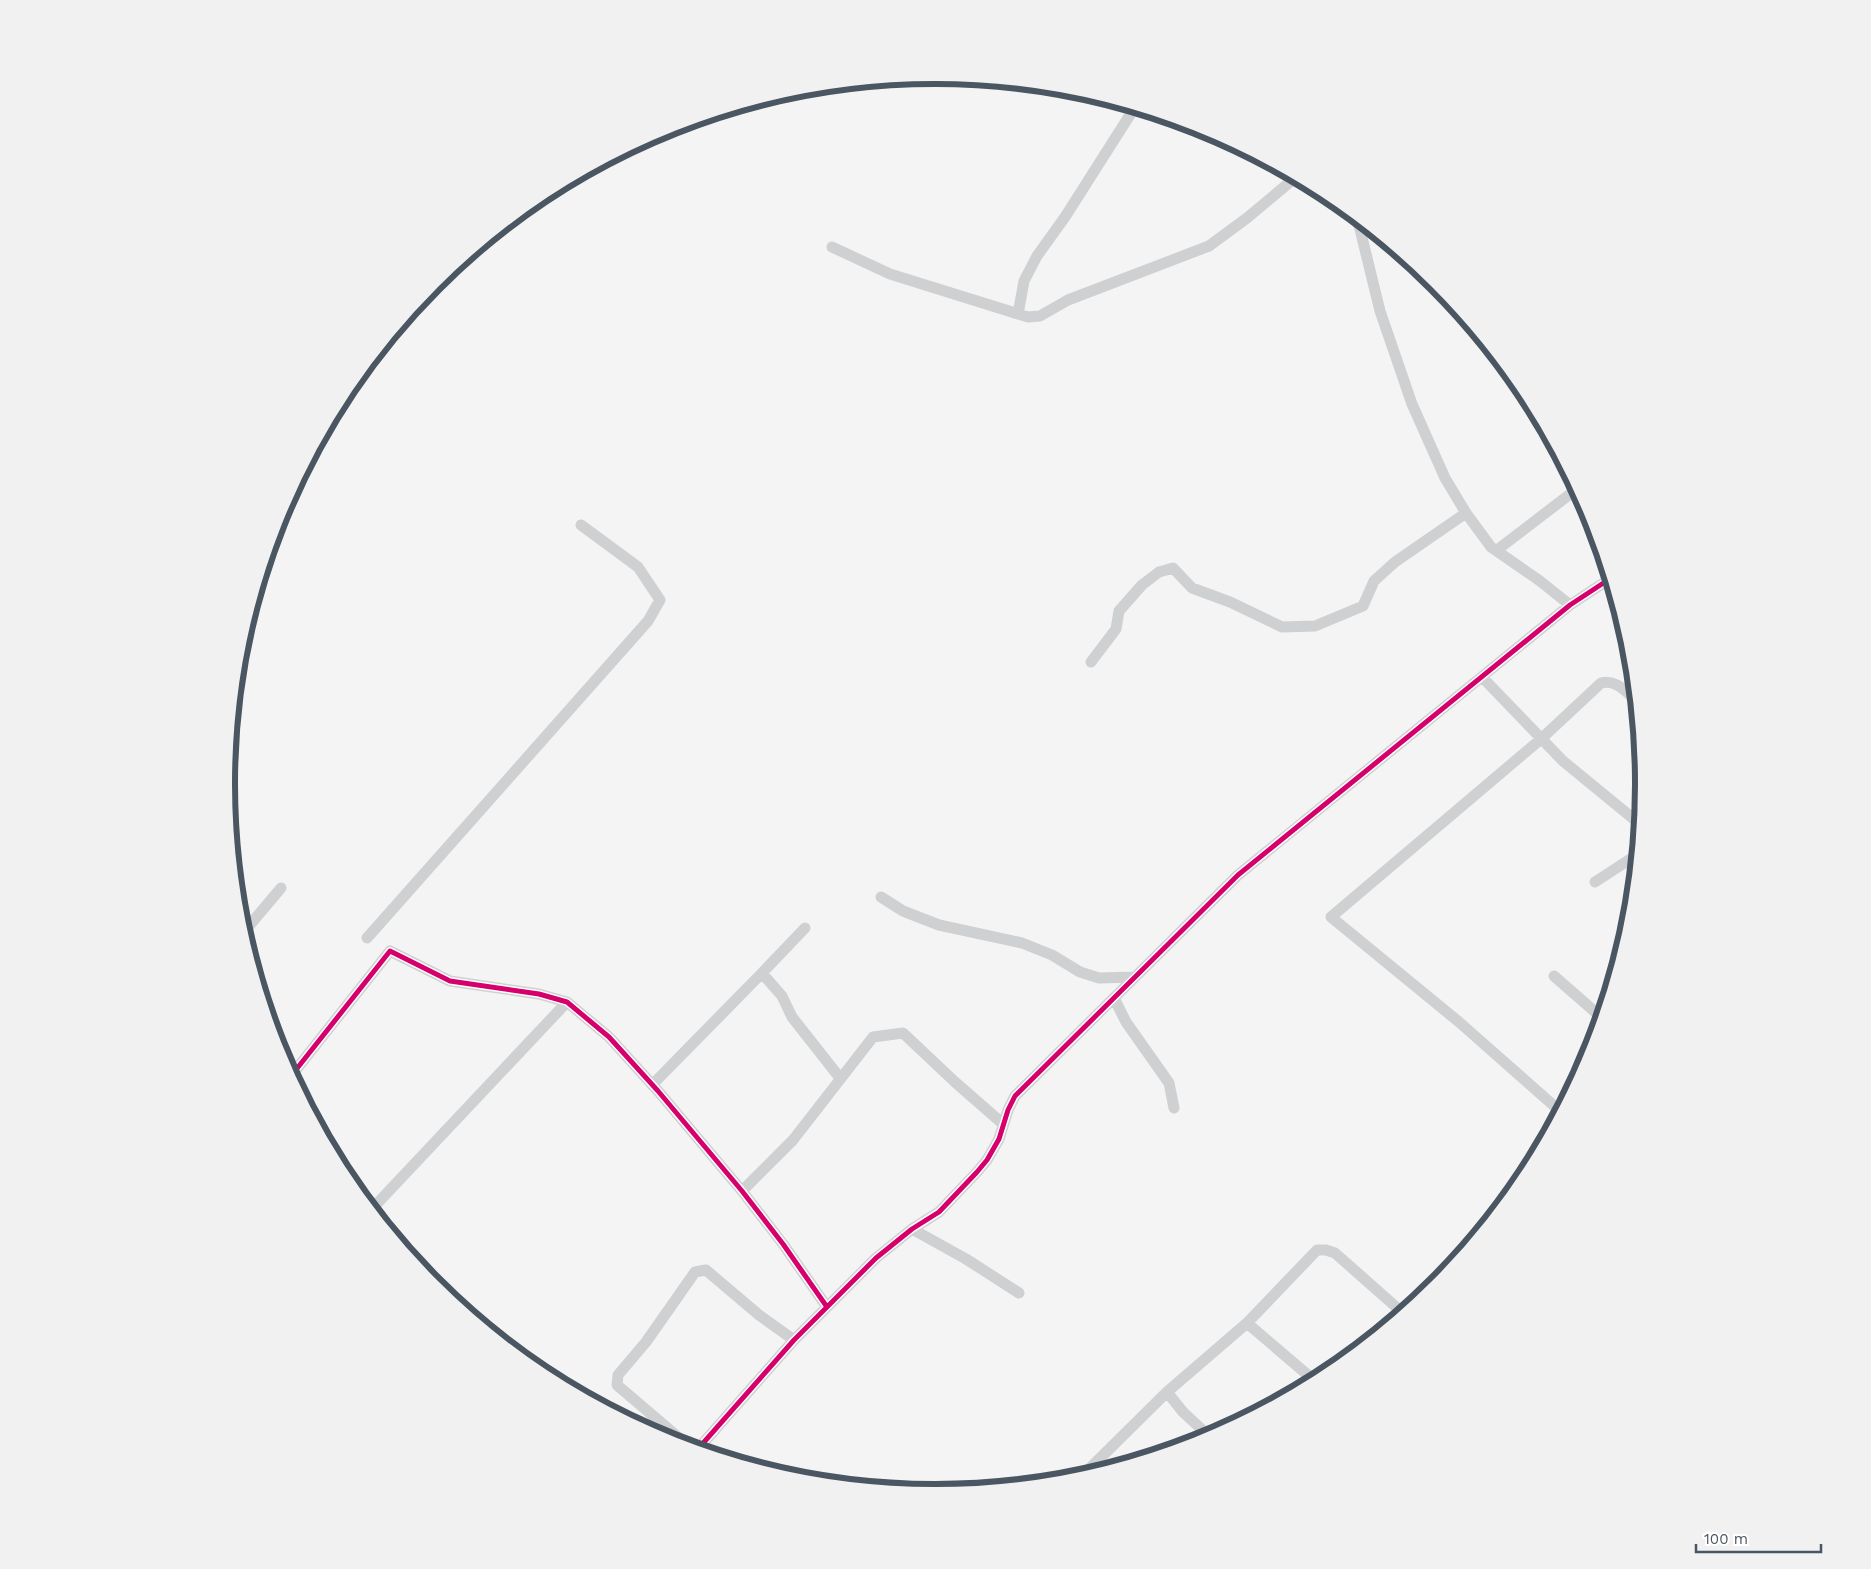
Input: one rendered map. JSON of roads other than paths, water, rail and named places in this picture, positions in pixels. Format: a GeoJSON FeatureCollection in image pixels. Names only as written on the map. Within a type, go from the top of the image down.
{"type":"FeatureCollection","features":[{"type":"Feature","properties":{"kind":"street"},"geometry":{"type":"LineString","coordinates":[[1018,314],[1024,281],[1037,256],[1065,217],[1132,112]]}},
{"type":"Feature","properties":{"kind":"street"},"geometry":{"type":"LineString","coordinates":[[832,247],[890,274],[1028,317],[1040,316],[1068,300],[1209,246],[1290,181]]}},
{"type":"Feature","properties":{"kind":"street"},"geometry":{"type":"LineString","coordinates":[[1359,227],[1380,311],[1412,404],[1444,478],[1466,513],[1492,547],[1570,605]]}},
{"type":"Feature","properties":{"kind":"street"},"geometry":{"type":"LineString","coordinates":[[1497,550],[1572,493]]}},
{"type":"Feature","properties":{"kind":"street"},"geometry":{"type":"LineString","coordinates":[[1091,662],[1116,629],[1119,611],[1142,585],[1159,572],[1173,568],[1192,588],[1230,602],[1282,627],[1315,626],[1363,606],[1374,581],[1395,562],[1466,513]]}},
{"type":"Feature","properties":{"kind":"street"},"geometry":{"type":"LineString","coordinates":[[367,938],[648,621],[660,600],[638,567],[580,525]]}},
{"type":"Feature","properties":{"kind":"street"},"geometry":{"type":"LineString","coordinates":[[702,1445],[794,1340],[827,1306],[876,1258],[912,1229],[939,1212],[977,1172],[987,1160],[999,1139],[1008,1110],[1015,1096],[1238,875],[1570,605],[1606,582]]}},
{"type":"Feature","properties":{"kind":"street"},"geometry":{"type":"LineString","coordinates":[[1482,677],[1563,761],[1635,820]]}},
{"type":"Feature","properties":{"kind":"street"},"geometry":{"type":"LineString","coordinates":[[1556,1108],[1459,1022],[1331,917],[1541,739],[1601,683],[1609,681],[1616,684],[1630,696]]}},
{"type":"Feature","properties":{"kind":"street"},"geometry":{"type":"LineString","coordinates":[[1595,882],[1632,858]]}},
{"type":"Feature","properties":{"kind":"street"},"geometry":{"type":"LineString","coordinates":[[249,926],[281,888]]}},
{"type":"Feature","properties":{"kind":"street"},"geometry":{"type":"LineString","coordinates":[[881,897],[903,911],[939,925],[1022,943],[1052,955],[1080,972],[1098,978],[1135,976]]}},
{"type":"Feature","properties":{"kind":"street"},"geometry":{"type":"LineString","coordinates":[[652,1085],[805,928]]}},
{"type":"Feature","properties":{"kind":"street"},"geometry":{"type":"LineString","coordinates":[[295,1069],[390,951],[450,981],[539,994],[567,1002],[609,1037],[652,1085],[742,1191],[827,1306]]}},
{"type":"Feature","properties":{"kind":"street"},"geometry":{"type":"LineString","coordinates":[[762,973],[782,996],[792,1017],[840,1078]]}},
{"type":"Feature","properties":{"kind":"street"},"geometry":{"type":"LineString","coordinates":[[1554,976],[1597,1014]]}},
{"type":"Feature","properties":{"kind":"street"},"geometry":{"type":"LineString","coordinates":[[1114,998],[1126,1022],[1169,1083],[1174,1108]]}},
{"type":"Feature","properties":{"kind":"street"},"geometry":{"type":"LineString","coordinates":[[376,1205],[567,1002]]}},
{"type":"Feature","properties":{"kind":"street"},"geometry":{"type":"LineString","coordinates":[[742,1191],[793,1140],[872,1037],[903,1033],[1003,1124]]}},
{"type":"Feature","properties":{"kind":"street"},"geometry":{"type":"LineString","coordinates":[[912,1229],[966,1259],[1019,1293]]}},
{"type":"Feature","properties":{"kind":"street"},"geometry":{"type":"LineString","coordinates":[[1091,1467],[1167,1392],[1247,1323],[1316,1250],[1326,1250],[1335,1253],[1399,1310]]}},
{"type":"Feature","properties":{"kind":"street"},"geometry":{"type":"LineString","coordinates":[[676,1435],[616,1385],[618,1375],[646,1342],[695,1272],[706,1270],[794,1340]]}},
{"type":"Feature","properties":{"kind":"street"},"geometry":{"type":"LineString","coordinates":[[1247,1323],[1310,1376]]}},
{"type":"Feature","properties":{"kind":"street"},"geometry":{"type":"LineString","coordinates":[[1167,1392],[1183,1412],[1205,1432]]}},
{"type":"Feature","properties":{"kind":"street"},"geometry":{"type":"LineString","coordinates":[[1099,1460],[1103,1464]]}}]}
